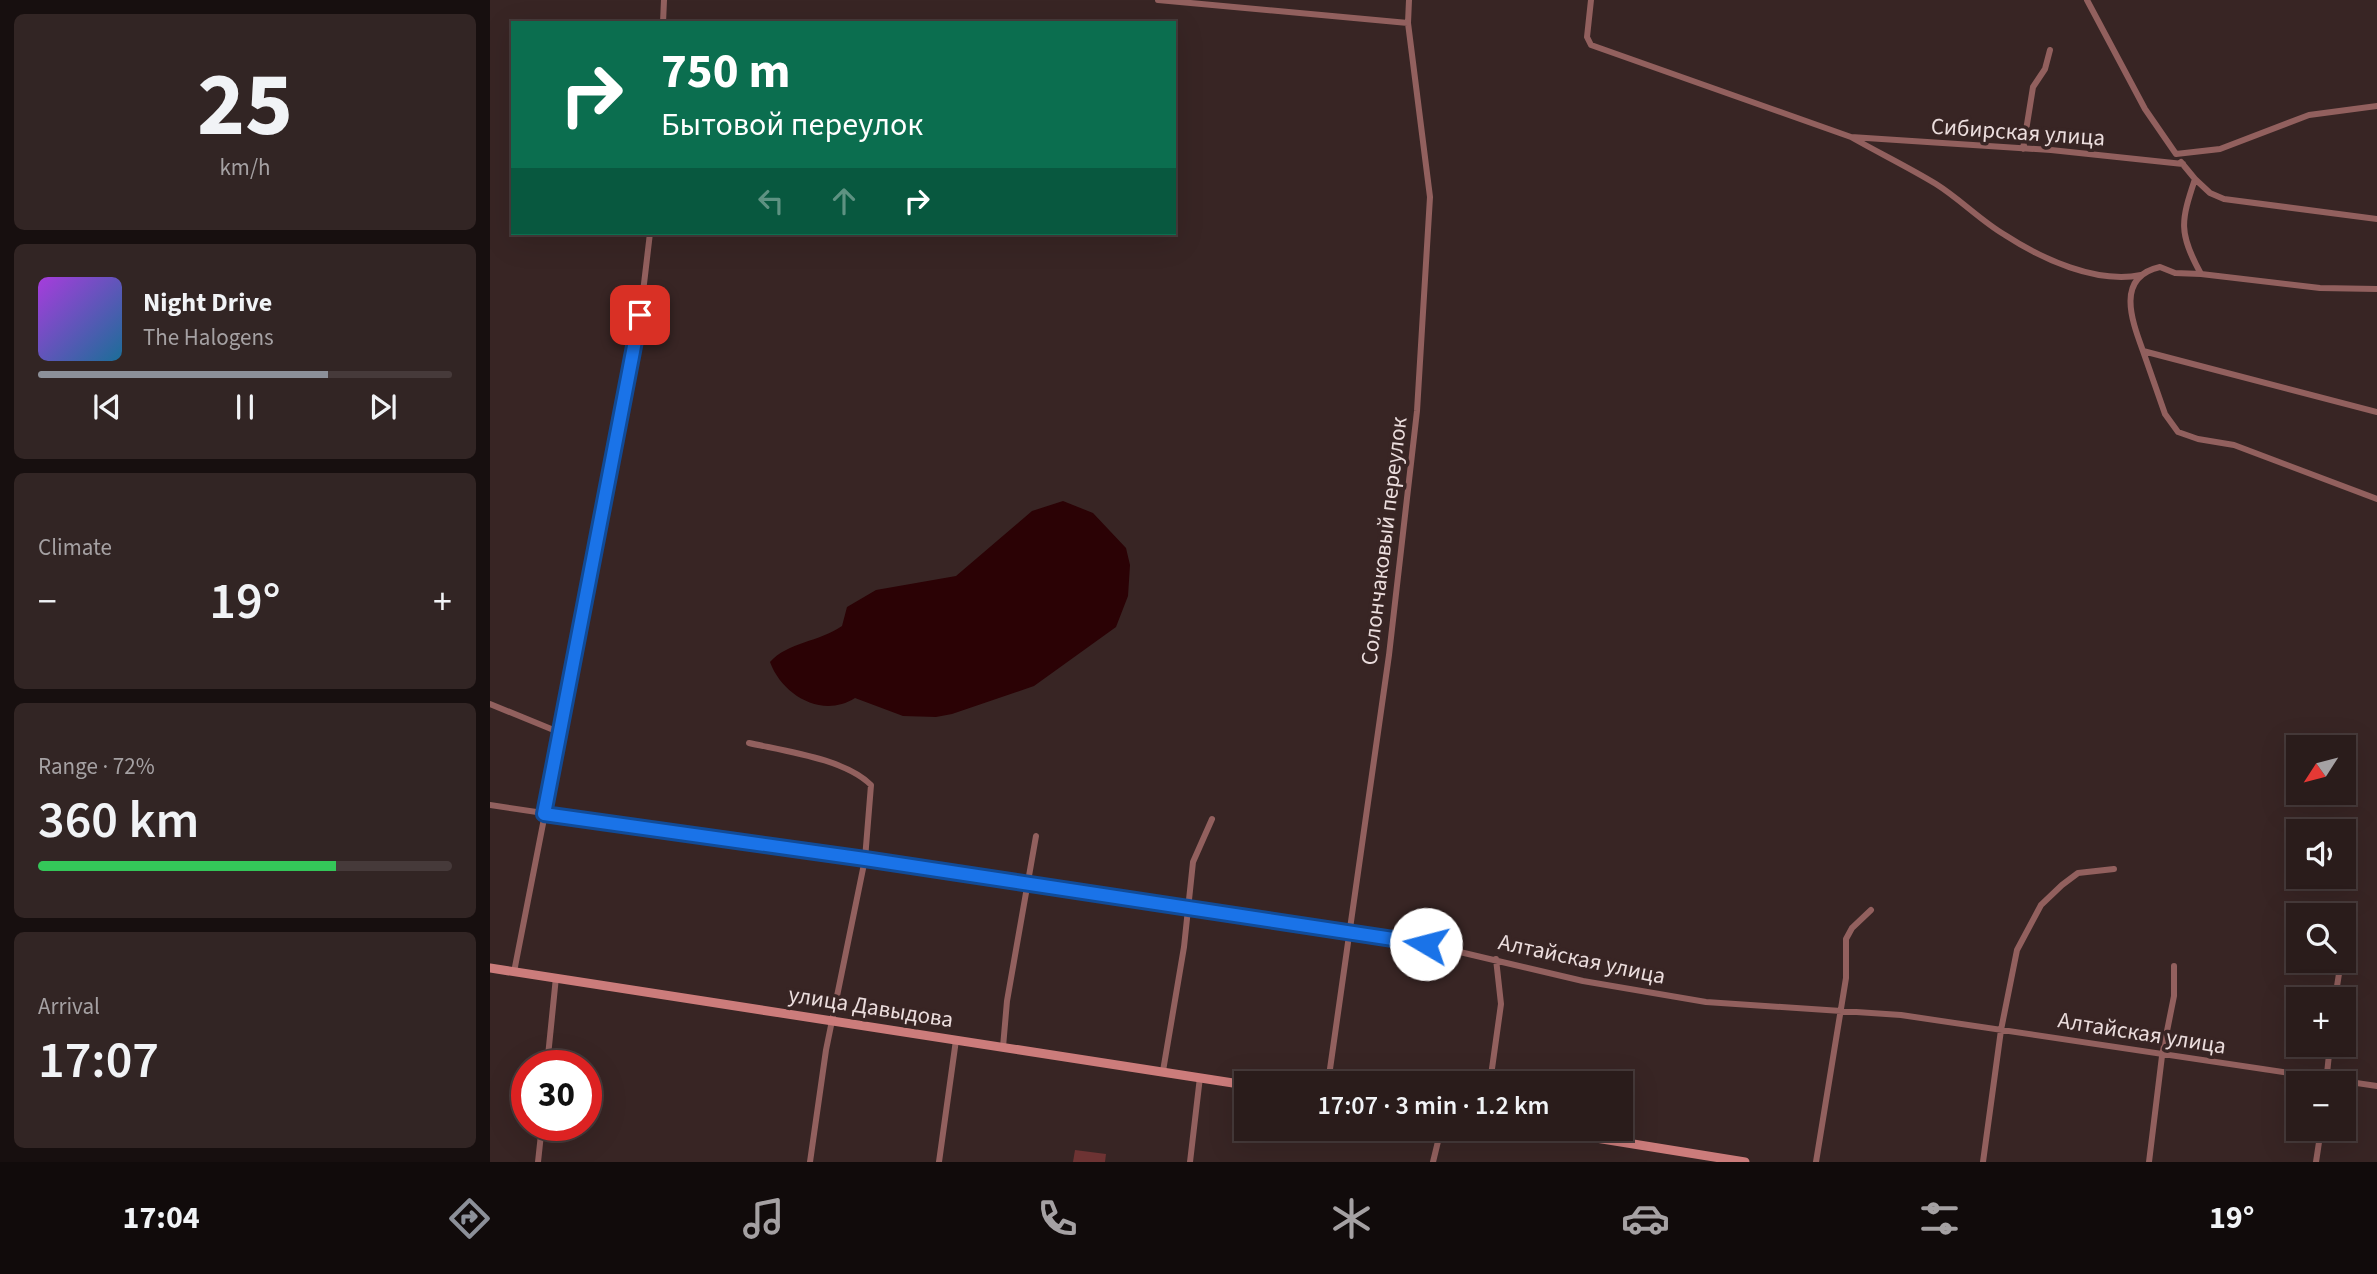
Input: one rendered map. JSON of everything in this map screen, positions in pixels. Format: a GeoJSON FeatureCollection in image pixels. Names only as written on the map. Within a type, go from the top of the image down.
{"type":"FeatureCollection","features":[{"type":"Feature","properties":{"kind":"main road","name":"улица Давыдова"},"geometry":{"type":"LineString","coordinates":[[490,968],[1234,1083]]}},
{"type":"Feature","properties":{"kind":"main road"},"geometry":{"type":"LineString","coordinates":[[1615,1141],[1745,1162]]}},
{"type":"Feature","properties":{"kind":"street"},"geometry":{"type":"LineString","coordinates":[[663,21],[664,0]]}},
{"type":"Feature","properties":{"kind":"street"},"geometry":{"type":"LineString","coordinates":[[1158,0],[1408,23]]}},
{"type":"Feature","properties":{"kind":"street","name":"Солончаковый переулок"},"geometry":{"type":"LineString","coordinates":[[1330,1071],[1389,655],[1419,371],[1430,197],[1408,23],[1409,0]]}},
{"type":"Feature","properties":{"kind":"street","name":"Сибирская улица"},"geometry":{"type":"LineString","coordinates":[[1591,0],[1587,37],[1591,45],[1851,137],[1936,184],[2003,234],[2032,250],[2091,274],[2126,278],[2160,267],[2175,273],[2320,288],[2377,289]]}},
{"type":"Feature","properties":{"kind":"street"},"geometry":{"type":"LineString","coordinates":[[2087,0],[2145,109],[2183,164],[2210,193],[2224,199],[2377,219]]}},
{"type":"Feature","properties":{"kind":"street"},"geometry":{"type":"LineString","coordinates":[[2023,149],[2033,87],[2045,69],[2049,50]]}},
{"type":"Feature","properties":{"kind":"street"},"geometry":{"type":"LineString","coordinates":[[2176,154],[2220,149],[2309,116],[2377,106]]}},
{"type":"Feature","properties":{"kind":"street","name":"Сибирская улица"},"geometry":{"type":"LineString","coordinates":[[1851,137],[2183,164]]}},
{"type":"Feature","properties":{"kind":"street"},"geometry":{"type":"LineString","coordinates":[[2195,179],[2182,219],[2191,256],[2201,274]]}},
{"type":"Feature","properties":{"kind":"street"},"geometry":{"type":"LineString","coordinates":[[514,972],[637,343],[650,235]]}},
{"type":"Feature","properties":{"kind":"street"},"geometry":{"type":"LineString","coordinates":[[2141,275],[2129,295],[2129,311],[2165,414],[2178,432],[2198,439],[2234,445],[2377,499]]}},
{"type":"Feature","properties":{"kind":"street"},"geometry":{"type":"LineString","coordinates":[[2143,351],[2377,412]]}},
{"type":"Feature","properties":{"kind":"street"},"geometry":{"type":"LineString","coordinates":[[490,704],[561,733]]}},
{"type":"Feature","properties":{"kind":"street"},"geometry":{"type":"LineString","coordinates":[[749,743],[825,761],[861,774],[871,785],[865,859],[833,1020],[810,1162]]}},
{"type":"Feature","properties":{"kind":"street","name":"Алтайская улица"},"geometry":{"type":"LineString","coordinates":[[490,805],[1426,944],[1583,981],[1706,1002],[1901,1015],[2088,1041],[2162,1056],[2286,1074]]}},
{"type":"Feature","properties":{"kind":"street"},"geometry":{"type":"LineString","coordinates":[[1163,1071],[1184,947],[1186,908],[1193,862],[1212,819]]}},
{"type":"Feature","properties":{"kind":"street"},"geometry":{"type":"LineString","coordinates":[[1003,1047],[1007,1001],[1036,835]]}},
{"type":"Feature","properties":{"kind":"street"},"geometry":{"type":"LineString","coordinates":[[1983,1162],[2001,1030],[2017,950],[2041,905],[2078,873],[2114,869]]}},
{"type":"Feature","properties":{"kind":"street"},"geometry":{"type":"LineString","coordinates":[[1816,1162],[1846,978],[1846,939],[1871,910]]}},
{"type":"Feature","properties":{"kind":"street"},"geometry":{"type":"LineString","coordinates":[[1492,1071],[1501,1004],[1496,959]]}},
{"type":"Feature","properties":{"kind":"street"},"geometry":{"type":"LineString","coordinates":[[2149,1162],[2162,1056],[2174,996],[2174,966]]}},
{"type":"Feature","properties":{"kind":"street"},"geometry":{"type":"LineString","coordinates":[[549,1050],[556,978]]}},
{"type":"Feature","properties":{"kind":"street"},"geometry":{"type":"LineString","coordinates":[[939,1162],[956,1040]]}},
{"type":"Feature","properties":{"kind":"street"},"geometry":{"type":"LineString","coordinates":[[1190,1162],[1200,1077]]}},
{"type":"Feature","properties":{"kind":"street","name":"Алтайская улица"},"geometry":{"type":"LineString","coordinates":[[2356,1084],[2377,1086]]}},
{"type":"Feature","properties":{"kind":"street"},"geometry":{"type":"LineString","coordinates":[[538,1162],[540,1141]]}},
{"type":"Feature","properties":{"kind":"street"},"geometry":{"type":"LineString","coordinates":[[1433,1162],[1438,1141]]}},
{"type":"Feature","properties":{"kind":"street"},"geometry":{"type":"LineString","coordinates":[[2316,1162],[2319,1141]]}},
{"type":"Feature","properties":{"kind":"shaded area"},"geometry":{"type":"Polygon","coordinates":[[[1063,501],[1093,513],[1126,548],[1130,565],[1128,596],[1116,627],[1034,686],[952,714],[936,717],[903,716],[855,698],[842,704],[817,705],[793,693],[776,674],[770,662],[777,655],[842,626],[847,607],[876,590],[956,576],[1032,511],[1063,501]]]}},
{"type":"Feature","properties":{"kind":"shaded area"},"geometry":{"type":"Polygon","coordinates":[[[1075,1150],[1106,1154],[1105,1162],[1073,1162],[1075,1150]]]}},
{"type":"Feature","properties":{"kind":"route"},"geometry":{"type":"LineString","coordinates":[[640,315],[637,343],[544,814],[865,859],[1426,944]]}}]}
